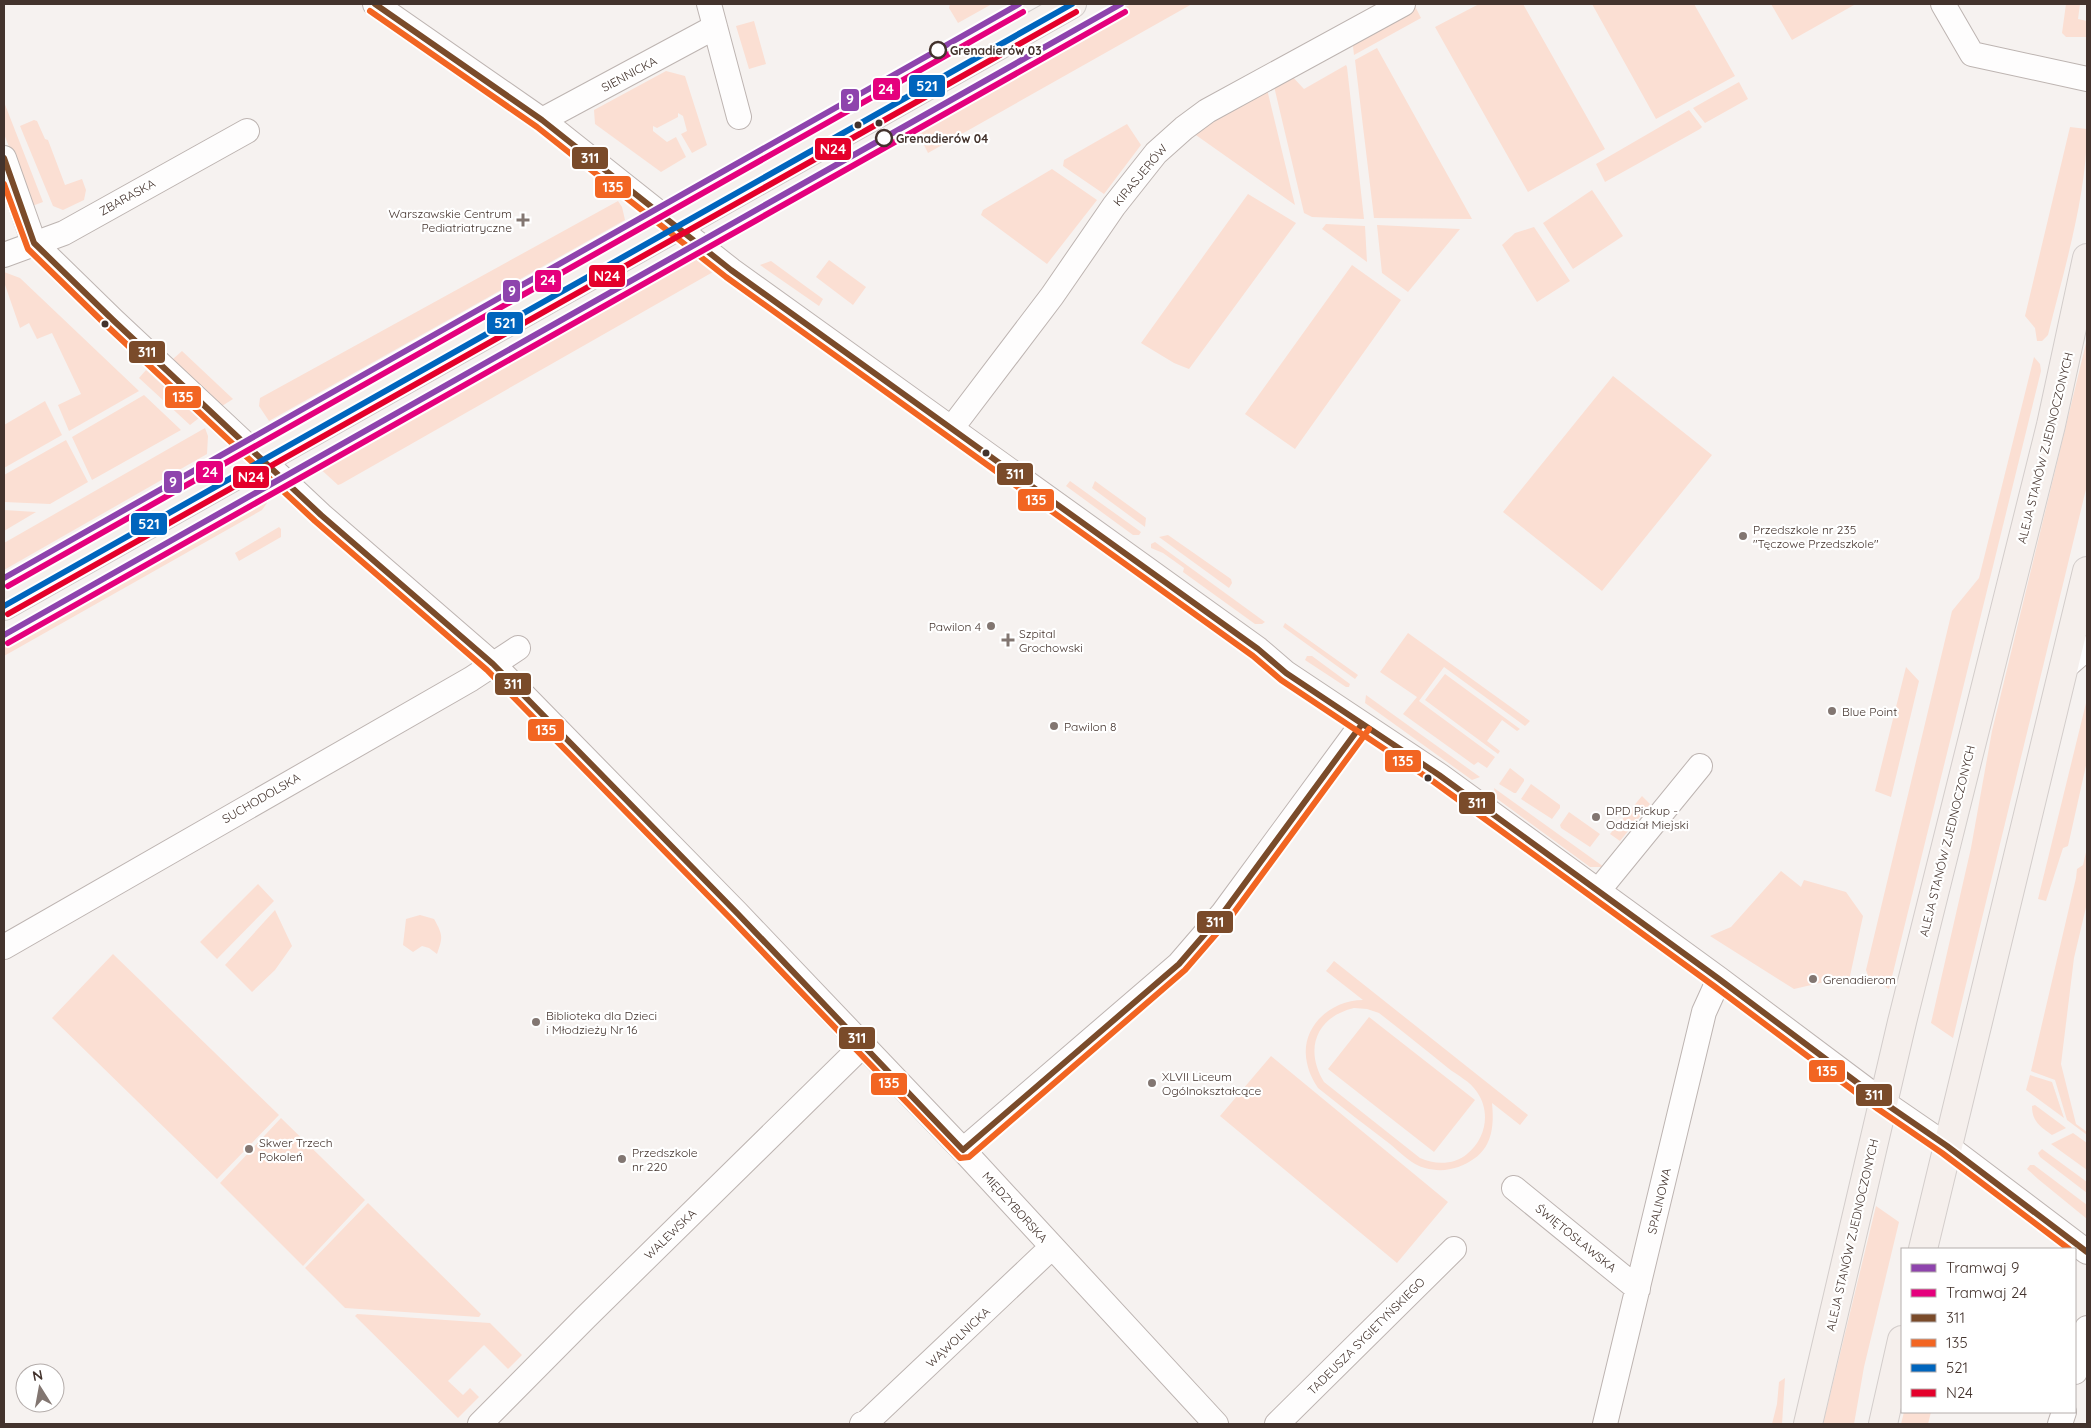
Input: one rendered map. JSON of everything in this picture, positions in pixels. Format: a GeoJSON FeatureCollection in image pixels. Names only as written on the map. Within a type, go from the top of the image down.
{"type":"FeatureCollection","features":[{"type":"Feature","properties":{"kind":"main road"},"geometry":{"type":"LineString","coordinates":[[4,606],[1072,4]]}},
{"type":"Feature","properties":{"kind":"main road","name":"ALEJA STANÓW ZJEDNOCZONYCH"},"geometry":{"type":"LineString","coordinates":[[1808,1424],[1883,1102],[2051,424],[2087,258]]}},
{"type":"Feature","properties":{"kind":"main road"},"geometry":{"type":"LineString","coordinates":[[1923,1248],[2087,571]]}},
{"type":"Feature","properties":{"kind":"main road"},"geometry":{"type":"LineString","coordinates":[[1883,1424],[1901,1344]]}},
{"type":"Feature","properties":{"kind":"street"},"geometry":{"type":"LineString","coordinates":[[376,4],[542,120],[731,270],[1258,649],[1286,673],[1439,775],[1719,979],[1883,1102],[1947,1146],[2087,1252]]}},
{"type":"Feature","properties":{"kind":"street"},"geometry":{"type":"LineString","coordinates":[[709,4],[739,117]]}},
{"type":"Feature","properties":{"kind":"street","name":"KIRASJERÓW"},"geometry":{"type":"LineString","coordinates":[[951,429],[1052,296],[1114,206],[1156,153],[1207,111],[1403,4]]}},
{"type":"Feature","properties":{"kind":"street"},"geometry":{"type":"LineString","coordinates":[[1942,4],[1972,54],[2087,79]]}},
{"type":"Feature","properties":{"kind":"street","name":"SIENNICKA"},"geometry":{"type":"LineString","coordinates":[[542,120],[715,27]]}},
{"type":"Feature","properties":{"kind":"street","name":"ZBARASKA"},"geometry":{"type":"LineString","coordinates":[[4,255],[64,232],[247,131]]}},
{"type":"Feature","properties":{"kind":"street","name":"MIĘDZYBORSKA"},"geometry":{"type":"LineString","coordinates":[[4,158],[34,242],[113,320],[321,515],[493,664],[737,913],[963,1150],[1216,1424]]}},
{"type":"Feature","properties":{"kind":"street","name":"SUCHODOLSKA"},"geometry":{"type":"LineString","coordinates":[[4,948],[471,679],[518,648]]}},
{"type":"Feature","properties":{"kind":"street"},"geometry":{"type":"LineString","coordinates":[[2064,668],[2087,648]]}},
{"type":"Feature","properties":{"kind":"street"},"geometry":{"type":"LineString","coordinates":[[963,1150],[1179,964],[1223,913],[1362,724]]}},
{"type":"Feature","properties":{"kind":"street"},"geometry":{"type":"LineString","coordinates":[[1598,891],[1700,766]]}},
{"type":"Feature","properties":{"kind":"street","name":"SPALINOWA"},"geometry":{"type":"LineString","coordinates":[[1605,1424],[1704,1012],[1719,979]]}},
{"type":"Feature","properties":{"kind":"street","name":"WALEWSKA"},"geometry":{"type":"LineString","coordinates":[[489,1422],[586,1317],[862,1046]]}},
{"type":"Feature","properties":{"kind":"street","name":"ŚWIĘTOSŁAWSKA"},"geometry":{"type":"LineString","coordinates":[[1514,1188],[1638,1289]]}},
{"type":"Feature","properties":{"kind":"street","name":"WĄWOLNICKA"},"geometry":{"type":"LineString","coordinates":[[862,1424],[874,1416],[1052,1248]]}},
{"type":"Feature","properties":{"kind":"street","name":"TADEUSZA SYGIETYŃSKIEGO"},"geometry":{"type":"LineString","coordinates":[[1277,1424],[1454,1248]]}},
{"type":"Feature","properties":{"kind":"street"},"geometry":{"type":"LineString","coordinates":[[2076,1368],[2087,1328]]}},
{"type":"Feature","properties":{"kind":"shaded area"},"geometry":{"type":"Polygon","coordinates":[[[950,4],[992,4],[958,23],[949,8],[950,4]]]}},
{"type":"Feature","properties":{"kind":"shaded area"},"geometry":{"type":"Polygon","coordinates":[[[1131,4],[1192,4],[928,153],[918,133],[929,126],[926,120],[1131,4]]]}},
{"type":"Feature","properties":{"kind":"shaded area"},"geometry":{"type":"Polygon","coordinates":[[[1414,4],[1421,18],[1354,55],[1352,38],[1414,4]]]}},
{"type":"Feature","properties":{"kind":"shaded area"},"geometry":{"type":"Polygon","coordinates":[[[1479,4],[1523,4],[1605,149],[1528,192],[1435,27],[1479,4]]]}},
{"type":"Feature","properties":{"kind":"shaded area"},"geometry":{"type":"Polygon","coordinates":[[[1592,4],[1694,4],[1735,76],[1656,119],[1592,4]]]}},
{"type":"Feature","properties":{"kind":"shaded area"},"geometry":{"type":"Polygon","coordinates":[[[1771,4],[1853,4],[1854,5],[1792,40],[1771,4]]]}},
{"type":"Feature","properties":{"kind":"shaded area"},"geometry":{"type":"Polygon","coordinates":[[[2066,4],[2080,4],[2078,19],[2087,21],[2087,37],[2066,37],[2062,33],[2066,4]]]}},
{"type":"Feature","properties":{"kind":"shaded area"},"geometry":{"type":"Polygon","coordinates":[[[754,21],[766,64],[749,69],[736,26],[754,21]]]}},
{"type":"Feature","properties":{"kind":"shaded area"},"geometry":{"type":"Polygon","coordinates":[[[1377,48],[1472,219],[1374,218],[1355,60],[1377,48]]]}},
{"type":"Feature","properties":{"kind":"shaded area"},"geometry":{"type":"Polygon","coordinates":[[[1346,65],[1364,219],[1312,217],[1304,213],[1273,82],[1289,73],[1304,89],[1346,65]]]}},
{"type":"Feature","properties":{"kind":"shaded area"},"geometry":{"type":"Polygon","coordinates":[[[666,71],[685,76],[707,145],[692,153],[681,134],[687,131],[683,116],[678,113],[678,117],[657,128],[653,126],[653,131],[667,142],[676,137],[686,157],[661,172],[595,124],[594,110],[666,71]]]}},
{"type":"Feature","properties":{"kind":"shaded area"},"geometry":{"type":"Polygon","coordinates":[[[1739,82],[1748,99],[1705,123],[1693,108],[1739,82]]]}},
{"type":"Feature","properties":{"kind":"shaded area"},"geometry":{"type":"Polygon","coordinates":[[[1266,85],[1295,205],[1193,133],[1266,85]]]}},
{"type":"Feature","properties":{"kind":"shaded area"},"geometry":{"type":"Polygon","coordinates":[[[4,102],[43,202],[32,206],[4,134],[4,102]]]}},
{"type":"Feature","properties":{"kind":"shaded area"},"geometry":{"type":"Polygon","coordinates":[[[1689,110],[1702,127],[1700,129],[1605,182],[1596,164],[1689,110]]]}},
{"type":"Feature","properties":{"kind":"shaded area"},"geometry":{"type":"Polygon","coordinates":[[[34,120],[37,121],[45,139],[48,140],[65,185],[82,179],[86,190],[84,200],[63,210],[53,206],[20,126],[34,120]]]}},
{"type":"Feature","properties":{"kind":"shaded area"},"geometry":{"type":"Polygon","coordinates":[[[1127,124],[1141,145],[1104,194],[1063,166],[1064,160],[1127,124]]]}},
{"type":"Feature","properties":{"kind":"shaded area"},"geometry":{"type":"Polygon","coordinates":[[[2070,127],[2087,129],[2086,154],[2079,206],[2048,335],[2042,341],[2037,341],[2035,328],[2025,316],[2070,127]]]}},
{"type":"Feature","properties":{"kind":"shaded area"},"geometry":{"type":"Polygon","coordinates":[[[1052,169],[1097,200],[1047,264],[981,215],[983,210],[1052,169]]]}},
{"type":"Feature","properties":{"kind":"shaded area"},"geometry":{"type":"Polygon","coordinates":[[[1592,190],[1623,236],[1573,269],[1543,223],[1592,190]]]}},
{"type":"Feature","properties":{"kind":"shaded area"},"geometry":{"type":"Polygon","coordinates":[[[1248,194],[1296,223],[1189,369],[1174,363],[1141,343],[1248,194]]]}},
{"type":"Feature","properties":{"kind":"shaded area"},"geometry":{"type":"Polygon","coordinates":[[[618,201],[622,207],[625,220],[269,421],[259,406],[260,398],[618,201]]]}},
{"type":"Feature","properties":{"kind":"shaded area"},"geometry":{"type":"Polygon","coordinates":[[[1326,224],[1365,226],[1367,262],[1322,229],[1326,224]]]}},
{"type":"Feature","properties":{"kind":"shaded area"},"geometry":{"type":"Polygon","coordinates":[[[1377,225],[1460,229],[1408,292],[1382,273],[1377,225]]]}},
{"type":"Feature","properties":{"kind":"shaded area"},"geometry":{"type":"Polygon","coordinates":[[[1534,227],[1570,281],[1537,302],[1502,245],[1515,233],[1534,227]]]}},
{"type":"Feature","properties":{"kind":"shaded area"},"geometry":{"type":"Polygon","coordinates":[[[689,254],[713,272],[341,484],[338,485],[316,465],[316,463],[689,254]]]}},
{"type":"Feature","properties":{"kind":"shaded area"},"geometry":{"type":"Polygon","coordinates":[[[829,260],[866,287],[853,305],[816,277],[829,260]]]}},
{"type":"Feature","properties":{"kind":"shaded area"},"geometry":{"type":"Polygon","coordinates":[[[771,261],[823,299],[819,306],[760,265],[771,261]]]}},
{"type":"Feature","properties":{"kind":"shaded area"},"geometry":{"type":"Polygon","coordinates":[[[1352,265],[1401,300],[1295,449],[1245,414],[1352,265]]]}},
{"type":"Feature","properties":{"kind":"shaded area"},"geometry":{"type":"Polygon","coordinates":[[[4,272],[20,278],[139,391],[69,431],[58,405],[81,394],[52,333],[37,339],[29,323],[20,328],[4,282],[4,272]]]}},
{"type":"Feature","properties":{"kind":"shaded area"},"geometry":{"type":"Polygon","coordinates":[[[2087,339],[2087,485],[1953,1038],[1931,1023],[1971,848],[1992,731],[2087,339]]]}},
{"type":"Feature","properties":{"kind":"shaded area"},"geometry":{"type":"Polygon","coordinates":[[[182,351],[233,399],[222,406],[173,359],[182,351]]]}},
{"type":"Feature","properties":{"kind":"shaded area"},"geometry":{"type":"Polygon","coordinates":[[[2034,357],[2040,364],[2041,371],[1889,989],[1868,976],[1866,970],[1952,611],[1979,578],[2034,357]]]}},
{"type":"Feature","properties":{"kind":"shaded area"},"geometry":{"type":"Polygon","coordinates":[[[146,370],[199,418],[190,425],[139,378],[146,370]]]}},
{"type":"Feature","properties":{"kind":"shaded area"},"geometry":{"type":"Polygon","coordinates":[[[1613,376],[1712,455],[1602,591],[1503,512],[1613,376]]]}},
{"type":"Feature","properties":{"kind":"shaded area"},"geometry":{"type":"Polygon","coordinates":[[[144,395],[181,430],[92,480],[72,437],[144,395]]]}},
{"type":"Feature","properties":{"kind":"shaded area"},"geometry":{"type":"Polygon","coordinates":[[[45,401],[62,435],[4,468],[4,425],[45,401]]]}},
{"type":"Feature","properties":{"kind":"shaded area"},"geometry":{"type":"Polygon","coordinates":[[[205,428],[208,436],[207,454],[4,570],[4,543],[205,428]]]}},
{"type":"Feature","properties":{"kind":"shaded area"},"geometry":{"type":"Polygon","coordinates":[[[66,440],[88,482],[50,504],[4,502],[4,475],[66,440]]]}},
{"type":"Feature","properties":{"kind":"shaded area"},"geometry":{"type":"Polygon","coordinates":[[[1070,481],[1141,532],[1139,535],[1133,535],[1066,486],[1070,481]]]}},
{"type":"Feature","properties":{"kind":"shaded area"},"geometry":{"type":"Polygon","coordinates":[[[1095,481],[1146,518],[1145,527],[1092,488],[1095,481]]]}},
{"type":"Feature","properties":{"kind":"shaded area"},"geometry":{"type":"Polygon","coordinates":[[[267,492],[267,503],[262,510],[4,656],[4,640],[267,492]]]}},
{"type":"Feature","properties":{"kind":"shaded area"},"geometry":{"type":"Polygon","coordinates":[[[4,510],[36,512],[4,531],[4,510]]]}},
{"type":"Feature","properties":{"kind":"shaded area"},"geometry":{"type":"Polygon","coordinates":[[[279,527],[281,529],[281,537],[239,561],[235,553],[279,527]]]}},
{"type":"Feature","properties":{"kind":"shaded area"},"geometry":{"type":"Polygon","coordinates":[[[1168,535],[1231,579],[1232,583],[1229,588],[1159,537],[1168,535]]]}},
{"type":"Feature","properties":{"kind":"shaded area"},"geometry":{"type":"Polygon","coordinates":[[[1155,542],[1265,622],[1255,624],[1183,572],[1184,568],[1163,553],[1151,548],[1151,544],[1155,542]]]}},
{"type":"Feature","properties":{"kind":"shaded area"},"geometry":{"type":"Polygon","coordinates":[[[1285,623],[1358,675],[1355,679],[1283,627],[1285,623]]]}},
{"type":"Feature","properties":{"kind":"shaded area"},"geometry":{"type":"Polygon","coordinates":[[[1408,633],[1530,721],[1525,726],[1444,667],[1419,701],[1495,757],[1487,768],[1478,762],[1474,765],[1403,714],[1417,697],[1380,672],[1408,633]]]}},
{"type":"Feature","properties":{"kind":"shaded area"},"geometry":{"type":"Polygon","coordinates":[[[1307,656],[1312,656],[1350,684],[1349,687],[1346,687],[1305,660],[1307,656]]]}},
{"type":"Feature","properties":{"kind":"shaded area"},"geometry":{"type":"Polygon","coordinates":[[[1906,667],[1919,681],[1891,797],[1875,791],[1906,667]]]}},
{"type":"Feature","properties":{"kind":"shaded area"},"geometry":{"type":"Polygon","coordinates":[[[1445,674],[1520,729],[1517,731],[1502,720],[1487,741],[1500,751],[1498,754],[1425,700],[1445,674]]]}},
{"type":"Feature","properties":{"kind":"shaded area"},"geometry":{"type":"Polygon","coordinates":[[[1366,695],[1480,777],[1472,780],[1365,703],[1366,695]]]}},
{"type":"Feature","properties":{"kind":"shaded area"},"geometry":{"type":"Polygon","coordinates":[[[2087,699],[2087,761],[2068,846],[2063,848],[2046,901],[2038,899],[2087,699]]]}},
{"type":"Feature","properties":{"kind":"shaded area"},"geometry":{"type":"Polygon","coordinates":[[[1510,768],[1524,779],[1516,793],[1499,784],[1510,768]]]}},
{"type":"Feature","properties":{"kind":"shaded area"},"geometry":{"type":"Polygon","coordinates":[[[1531,784],[1560,805],[1552,819],[1521,799],[1531,784]]]}},
{"type":"Feature","properties":{"kind":"shaded area"},"geometry":{"type":"Polygon","coordinates":[[[1494,788],[1604,867],[1590,867],[1496,798],[1494,788]]]}},
{"type":"Feature","properties":{"kind":"shaded area"},"geometry":{"type":"Polygon","coordinates":[[[1642,796],[1650,804],[1620,841],[1610,834],[1642,796]]]}},
{"type":"Feature","properties":{"kind":"shaded area"},"geometry":{"type":"Polygon","coordinates":[[[1569,812],[1600,834],[1590,847],[1561,828],[1560,825],[1569,812]]]}},
{"type":"Feature","properties":{"kind":"shaded area"},"geometry":{"type":"Polygon","coordinates":[[[2087,848],[2087,903],[2074,958],[2061,1064],[2076,1124],[2087,1132],[2087,1135],[2067,1120],[2055,1080],[2031,1071],[2077,869],[2083,865],[2087,848]]]}},
{"type":"Feature","properties":{"kind":"shaded area"},"geometry":{"type":"Polygon","coordinates":[[[1781,871],[1801,887],[1804,880],[1846,892],[1863,916],[1850,976],[1794,989],[1710,936],[1731,927],[1781,871]]]}},
{"type":"Feature","properties":{"kind":"shaded area"},"geometry":{"type":"Polygon","coordinates":[[[258,884],[274,901],[217,959],[200,942],[258,884]]]}},
{"type":"Feature","properties":{"kind":"shaded area"},"geometry":{"type":"Polygon","coordinates":[[[275,910],[292,946],[275,970],[252,992],[225,965],[275,910]]]}},
{"type":"Feature","properties":{"kind":"shaded area"},"geometry":{"type":"Polygon","coordinates":[[[420,915],[434,919],[439,929],[441,940],[437,954],[429,948],[422,946],[413,952],[403,945],[406,919],[420,915]]]}},
{"type":"Feature","properties":{"kind":"shaded area"},"geometry":{"type":"Polygon","coordinates":[[[113,954],[279,1115],[217,1179],[52,1018],[113,954]]]}},
{"type":"Feature","properties":{"kind":"shaded area"},"geometry":{"type":"Polygon","coordinates":[[[1334,961],[1528,1115],[1520,1125],[1492,1103],[1493,1118],[1489,1140],[1486,1147],[1475,1158],[1463,1165],[1445,1170],[1425,1168],[1411,1161],[1318,1088],[1311,1076],[1306,1050],[1308,1038],[1313,1028],[1320,1018],[1339,1005],[1363,1000],[1326,971],[1334,961]],[[1354,1008],[1341,1012],[1330,1019],[1317,1036],[1315,1058],[1324,1082],[1420,1158],[1444,1163],[1462,1158],[1479,1141],[1484,1125],[1484,1108],[1477,1092],[1468,1082],[1379,1013],[1367,1009],[1354,1008]]]}},
{"type":"Feature","properties":{"kind":"shaded area"},"geometry":{"type":"Polygon","coordinates":[[[1369,1017],[1475,1100],[1434,1152],[1328,1069],[1369,1017]]]}},
{"type":"Feature","properties":{"kind":"shaded area"},"geometry":{"type":"Polygon","coordinates":[[[1271,1056],[1448,1202],[1397,1263],[1220,1116],[1271,1056]]]}},
{"type":"Feature","properties":{"kind":"shaded area"},"geometry":{"type":"Polygon","coordinates":[[[2030,1075],[2052,1082],[2064,1118],[2026,1090],[2030,1075]]]}},
{"type":"Feature","properties":{"kind":"shaded area"},"geometry":{"type":"Polygon","coordinates":[[[2035,1105],[2066,1128],[2052,1135],[2035,1120],[2032,1106],[2035,1105]]]}},
{"type":"Feature","properties":{"kind":"shaded area"},"geometry":{"type":"Polygon","coordinates":[[[281,1118],[365,1200],[303,1266],[220,1183],[281,1118]]]}},
{"type":"Feature","properties":{"kind":"shaded area"},"geometry":{"type":"Polygon","coordinates":[[[2073,1133],[2087,1143],[2087,1170],[2051,1144],[2073,1133]]]}},
{"type":"Feature","properties":{"kind":"shaded area"},"geometry":{"type":"Polygon","coordinates":[[[2042,1149],[2087,1182],[2087,1193],[2040,1157],[2038,1153],[2042,1149]]]}},
{"type":"Feature","properties":{"kind":"shaded area"},"geometry":{"type":"Polygon","coordinates":[[[2030,1165],[2034,1165],[2087,1205],[2087,1219],[2027,1169],[2030,1165]]]}},
{"type":"Feature","properties":{"kind":"shaded area"},"geometry":{"type":"Polygon","coordinates":[[[368,1203],[481,1314],[479,1317],[345,1308],[305,1268],[368,1203]]]}},
{"type":"Feature","properties":{"kind":"shaded area"},"geometry":{"type":"Polygon","coordinates":[[[1876,1206],[1899,1222],[1864,1367],[1854,1424],[1823,1424],[1876,1206]]]}},
{"type":"Feature","properties":{"kind":"shaded area"},"geometry":{"type":"Polygon","coordinates":[[[357,1314],[490,1323],[522,1355],[508,1369],[484,1345],[448,1381],[463,1395],[470,1388],[479,1397],[458,1418],[355,1316],[357,1314]]]}},
{"type":"Feature","properties":{"kind":"shaded area"},"geometry":{"type":"Polygon","coordinates":[[[1785,1378],[1782,1424],[1772,1424],[1777,1404],[1779,1382],[1785,1378]]]}},
{"type":"Feature","properties":{"kind":"shaded area"},"geometry":{"type":"Polygon","coordinates":[[[1904,1413],[1931,1413],[1928,1424],[1901,1424],[1904,1413]]]}},
{"type":"Feature","properties":{"kind":"tram line","name":"9"},"geometry":{"type":"LineString","coordinates":[[4,578],[1019,4]]}},
{"type":"Feature","properties":{"kind":"tram line","name":"9"},"geometry":{"type":"LineString","coordinates":[[4,635],[1121,4]]}},
{"type":"Feature","properties":{"kind":"tram line","name":"24"},"geometry":{"type":"LineString","coordinates":[[8,586],[1023,12]]}},
{"type":"Feature","properties":{"kind":"tram line","name":"24"},"geometry":{"type":"LineString","coordinates":[[8,643],[1125,12]]}},
{"type":"Feature","properties":{"kind":"transit line","name":"311"},"geometry":{"type":"LineString","coordinates":[[375,4],[542,120],[731,270],[1258,649],[1286,673],[1439,775],[1719,979],[1883,1102],[1947,1146],[2087,1252]]}},
{"type":"Feature","properties":{"kind":"transit line","name":"521"},"geometry":{"type":"LineString","coordinates":[[4,606],[1072,4]]}},
{"type":"Feature","properties":{"kind":"transit line","name":"135"},"geometry":{"type":"LineString","coordinates":[[370,11],[537,127],[726,277],[1253,656],[1281,680],[1434,782],[1714,986],[1878,1109],[1942,1153],[2068,1248]]}},
{"type":"Feature","properties":{"kind":"transit line","name":"N24"},"geometry":{"type":"LineString","coordinates":[[8,614],[1076,12]]}},
{"type":"Feature","properties":{"kind":"transit line","name":"311"},"geometry":{"type":"LineString","coordinates":[[4,158],[34,243],[113,320],[321,515],[493,664],[737,913],[963,1150],[1179,964],[1223,913],[1362,724]]}},
{"type":"Feature","properties":{"kind":"transit line","name":"135"},"geometry":{"type":"LineString","coordinates":[[4,184],[28,249],[107,326],[315,521],[487,670],[731,919],[960,1158],[969,1157],[1185,970],[1230,918],[1369,729]]}},
{"type":"Feature","properties":{"kind":"place","name":"Grenadierów 03"},"geometry":{"type":"Point","coordinates":[938,50]}},
{"type":"Feature","properties":{"kind":"place","name":"Grenadierów 04"},"geometry":{"type":"Point","coordinates":[884,138]}},
{"type":"Feature","properties":{"kind":"place","name":"Warszawskie Centrum Pediatriatryczne"},"geometry":{"type":"Point","coordinates":[523,220]}},
{"type":"Feature","properties":{"kind":"place","name":"Przedszkole nr 235 \"Tęczowe Przedszkole\""},"geometry":{"type":"Point","coordinates":[1743,536]}},
{"type":"Feature","properties":{"kind":"place","name":"Pawilon 4"},"geometry":{"type":"Point","coordinates":[991,626]}},
{"type":"Feature","properties":{"kind":"place","name":"Szpital Grochowski"},"geometry":{"type":"Point","coordinates":[1008,640]}},
{"type":"Feature","properties":{"kind":"place","name":"Blue Point"},"geometry":{"type":"Point","coordinates":[1832,711]}},
{"type":"Feature","properties":{"kind":"place","name":"Pawilon 8"},"geometry":{"type":"Point","coordinates":[1054,726]}},
{"type":"Feature","properties":{"kind":"place","name":"DPD Pickup - Oddział Miejski"},"geometry":{"type":"Point","coordinates":[1596,817]}},
{"type":"Feature","properties":{"kind":"place","name":"Grenadierom"},"geometry":{"type":"Point","coordinates":[1813,979]}},
{"type":"Feature","properties":{"kind":"place","name":"Biblioteka dla Dzieci i Młodzieży Nr 16"},"geometry":{"type":"Point","coordinates":[536,1022]}},
{"type":"Feature","properties":{"kind":"place","name":"XLVII Liceum Ogólnokształcące"},"geometry":{"type":"Point","coordinates":[1152,1083]}},
{"type":"Feature","properties":{"kind":"place","name":"Skwer Trzech Pokoleń"},"geometry":{"type":"Point","coordinates":[249,1149]}},
{"type":"Feature","properties":{"kind":"place","name":"Przedszkole nr 220"},"geometry":{"type":"Point","coordinates":[622,1159]}}]}
